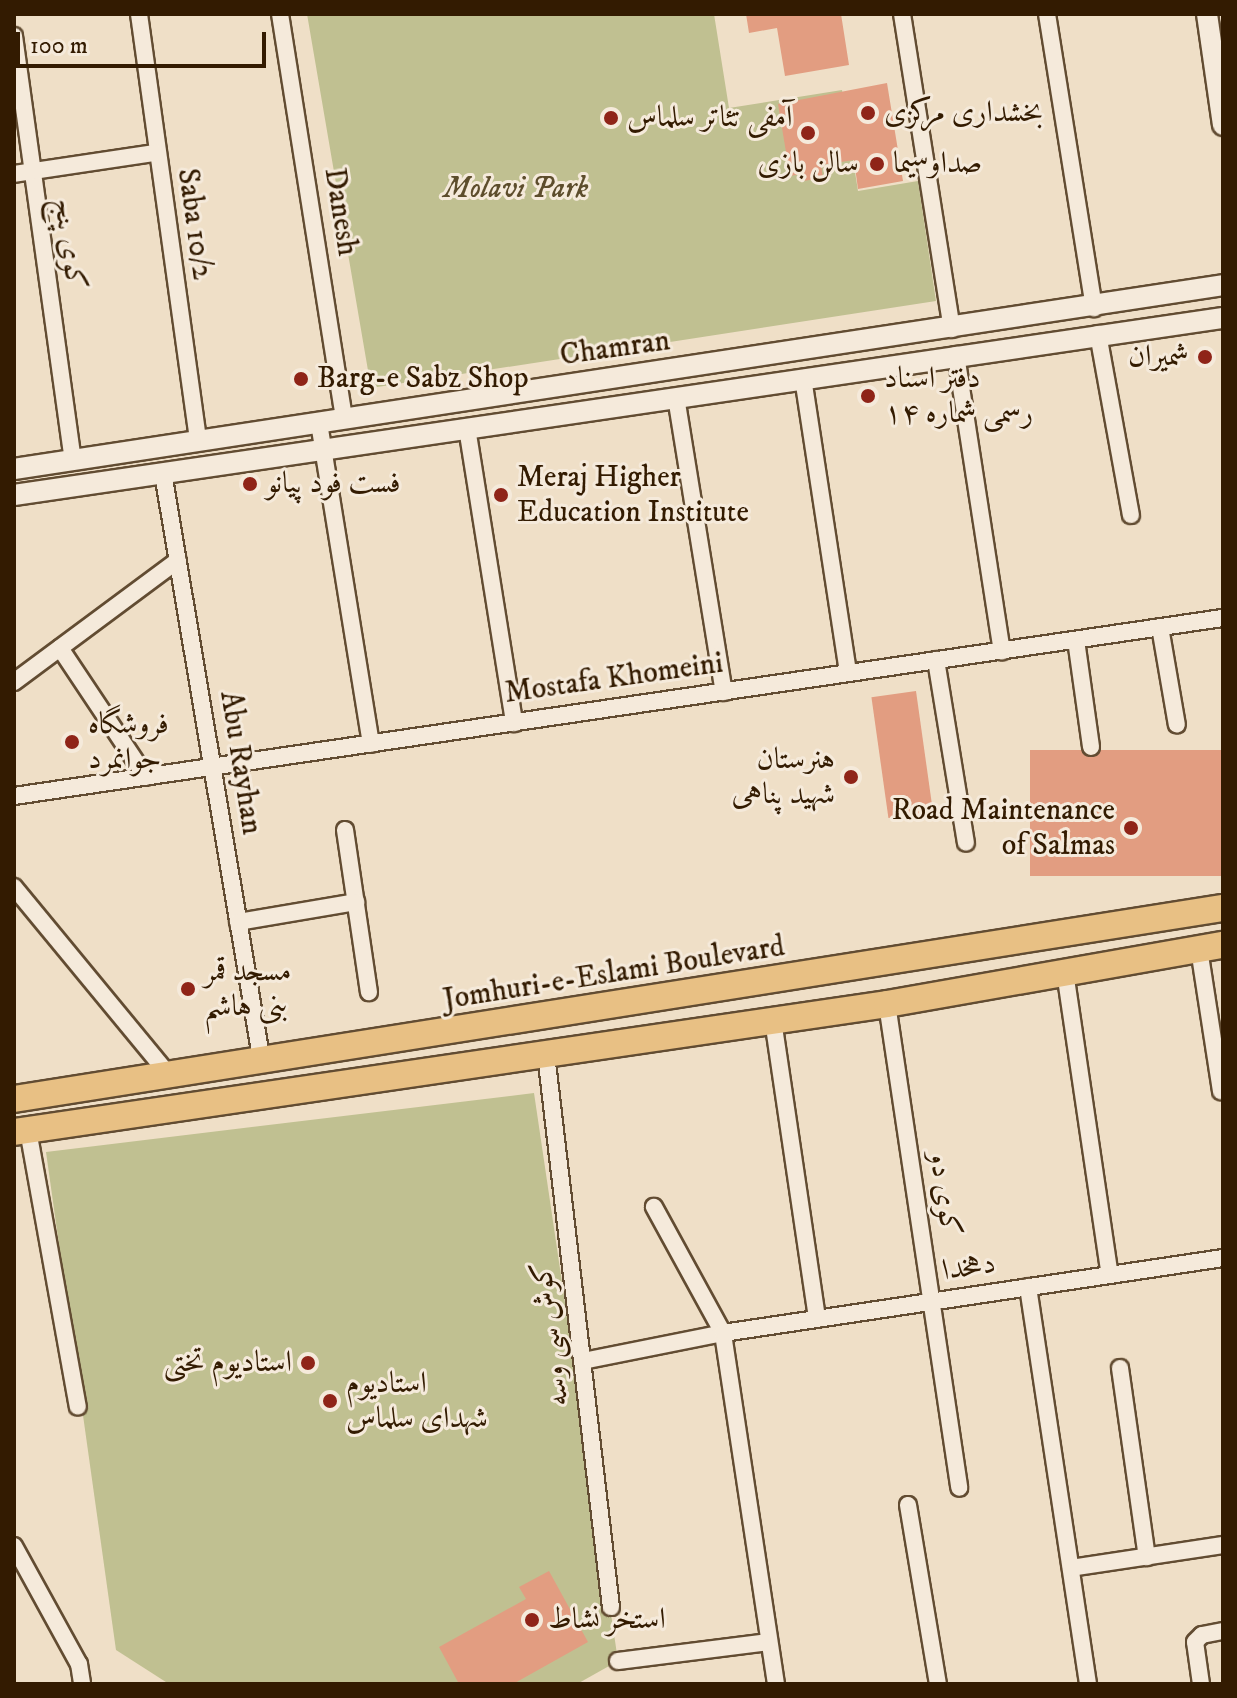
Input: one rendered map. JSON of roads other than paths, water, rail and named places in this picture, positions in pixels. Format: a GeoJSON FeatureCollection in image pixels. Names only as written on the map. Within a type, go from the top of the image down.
{"type":"FeatureCollection","features":[{"type":"Feature","properties":{"kind":"main road","name":"Jomhuri-e-Eslami Boulevard"},"geometry":{"type":"LineString","coordinates":[[14,1099],[262,1063],[1223,908]]}},
{"type":"Feature","properties":{"kind":"main road"},"geometry":{"type":"LineString","coordinates":[[21,1131],[887,1004],[1211,947]]}},
{"type":"Feature","properties":{"kind":"street","name":"Saba 10/2"},"geometry":{"type":"LineString","coordinates":[[139,14],[155,153],[198,441]]}},
{"type":"Feature","properties":{"kind":"street","name":"Danesh"},"geometry":{"type":"LineString","coordinates":[[280,14],[344,420]]}},
{"type":"Feature","properties":{"kind":"street"},"geometry":{"type":"LineString","coordinates":[[902,14],[1002,651]]}},
{"type":"Feature","properties":{"kind":"street"},"geometry":{"type":"LineString","coordinates":[[1047,14],[1098,334],[1131,515]]}},
{"type":"Feature","properties":{"kind":"street"},"geometry":{"type":"LineString","coordinates":[[1207,14],[1223,125]]}},
{"type":"Feature","properties":{"kind":"street","name":"کوی پنج"},"geometry":{"type":"LineString","coordinates":[[14,36],[22,172],[73,460]]}},
{"type":"Feature","properties":{"kind":"street"},"geometry":{"type":"LineString","coordinates":[[22,172],[155,153]]}},
{"type":"Feature","properties":{"kind":"street"},"geometry":{"type":"LineString","coordinates":[[1223,286],[1223,310]]}},
{"type":"Feature","properties":{"kind":"street","name":"Chamran"},"geometry":{"type":"LineString","coordinates":[[14,469],[1094,308],[1223,286]]}},
{"type":"Feature","properties":{"kind":"street","name":"Chamran"},"geometry":{"type":"LineString","coordinates":[[14,495],[1223,318]]}},
{"type":"Feature","properties":{"kind":"street"},"geometry":{"type":"LineString","coordinates":[[803,378],[848,673]]}},
{"type":"Feature","properties":{"kind":"street"},"geometry":{"type":"LineString","coordinates":[[676,397],[724,692]]}},
{"type":"Feature","properties":{"kind":"street"},"geometry":{"type":"LineString","coordinates":[[344,420],[348,445]]}},
{"type":"Feature","properties":{"kind":"street"},"geometry":{"type":"LineString","coordinates":[[319,423],[371,744]]}},
{"type":"Feature","properties":{"kind":"street"},"geometry":{"type":"LineString","coordinates":[[467,428],[514,723]]}},
{"type":"Feature","properties":{"kind":"street"},"geometry":{"type":"LineString","coordinates":[[159,447],[163,473]]}},
{"type":"Feature","properties":{"kind":"street","name":"Abu Rayhan"},"geometry":{"type":"LineString","coordinates":[[163,473],[262,1063]]}},
{"type":"Feature","properties":{"kind":"street"},"geometry":{"type":"LineString","coordinates":[[14,682],[178,560]]}},
{"type":"Feature","properties":{"kind":"street","name":"Mostafa Khomeini"},"geometry":{"type":"LineString","coordinates":[[14,796],[1223,618]]}},
{"type":"Feature","properties":{"kind":"street"},"geometry":{"type":"LineString","coordinates":[[1160,627],[1177,725]]}},
{"type":"Feature","properties":{"kind":"street"},"geometry":{"type":"LineString","coordinates":[[1076,640],[1091,747]]}},
{"type":"Feature","properties":{"kind":"street"},"geometry":{"type":"LineString","coordinates":[[60,648],[146,777]]}},
{"type":"Feature","properties":{"kind":"street"},"geometry":{"type":"LineString","coordinates":[[936,660],[966,843]]}},
{"type":"Feature","properties":{"kind":"street"},"geometry":{"type":"LineString","coordinates":[[345,830],[369,992]]}},
{"type":"Feature","properties":{"kind":"street"},"geometry":{"type":"LineString","coordinates":[[14,887],[170,1076]]}},
{"type":"Feature","properties":{"kind":"street"},"geometry":{"type":"LineString","coordinates":[[238,922],[356,902]]}},
{"type":"Feature","properties":{"kind":"street"},"geometry":{"type":"LineString","coordinates":[[1211,947],[1221,1091]]}},
{"type":"Feature","properties":{"kind":"street"},"geometry":{"type":"LineString","coordinates":[[1065,972],[1110,1275]]}},
{"type":"Feature","properties":{"kind":"street","name":"کوی دو"},"geometry":{"type":"LineString","coordinates":[[887,1004],[959,1488]]}},
{"type":"Feature","properties":{"kind":"street"},"geometry":{"type":"LineString","coordinates":[[773,1020],[817,1319]]}},
{"type":"Feature","properties":{"kind":"street","name":"کوش سی وسه"},"geometry":{"type":"LineString","coordinates":[[546,1054],[611,1607]]}},
{"type":"Feature","properties":{"kind":"street"},"geometry":{"type":"LineString","coordinates":[[21,1131],[78,1407]]}},
{"type":"Feature","properties":{"kind":"street"},"geometry":{"type":"LineString","coordinates":[[654,1207],[723,1333],[776,1684]]}},
{"type":"Feature","properties":{"kind":"street","name":"دهخدا"},"geometry":{"type":"LineString","coordinates":[[583,1361],[723,1333],[1223,1258]]}},
{"type":"Feature","properties":{"kind":"street"},"geometry":{"type":"LineString","coordinates":[[1028,1287],[1088,1684]]}},
{"type":"Feature","properties":{"kind":"street"},"geometry":{"type":"LineString","coordinates":[[1120,1368],[1147,1557]]}},
{"type":"Feature","properties":{"kind":"street"},"geometry":{"type":"LineString","coordinates":[[908,1505],[938,1684]]}},
{"type":"Feature","properties":{"kind":"street"},"geometry":{"type":"LineString","coordinates":[[1071,1568],[1223,1545]]}},
{"type":"Feature","properties":{"kind":"street"},"geometry":{"type":"LineString","coordinates":[[14,1546],[79,1664],[82,1684]]}},
{"type":"Feature","properties":{"kind":"street"},"geometry":{"type":"LineString","coordinates":[[1201,1684],[1195,1642],[1202,1635],[1223,1631]]}},
{"type":"Feature","properties":{"kind":"street"},"geometry":{"type":"LineString","coordinates":[[618,1661],[769,1642]]}},
{"type":"Feature","properties":{"kind":"place","name":"بخشداری مرکزی"},"geometry":{"type":"Point","coordinates":[868,113]}},
{"type":"Feature","properties":{"kind":"place","name":"آمفی تئاتر سلماس"},"geometry":{"type":"Point","coordinates":[611,118]}},
{"type":"Feature","properties":{"kind":"place","name":"سالن بازی"},"geometry":{"type":"Point","coordinates":[808,133]}},
{"type":"Feature","properties":{"kind":"place","name":"صداوسیما"},"geometry":{"type":"Point","coordinates":[877,164]}},
{"type":"Feature","properties":{"kind":"place","name":"شمیران"},"geometry":{"type":"Point","coordinates":[1205,357]}},
{"type":"Feature","properties":{"kind":"place","name":"Barg-e Sabz Shop"},"geometry":{"type":"Point","coordinates":[301,379]}},
{"type":"Feature","properties":{"kind":"place","name":"دفتر اسناد رسمی شماره ۱۴"},"geometry":{"type":"Point","coordinates":[868,396]}},
{"type":"Feature","properties":{"kind":"place","name":"فست فود پیانو"},"geometry":{"type":"Point","coordinates":[250,484]}},
{"type":"Feature","properties":{"kind":"place","name":"Meraj Higher Education Institute"},"geometry":{"type":"Point","coordinates":[501,495]}},
{"type":"Feature","properties":{"kind":"place","name":"فروشگاه جوانمرد"},"geometry":{"type":"Point","coordinates":[72,742]}},
{"type":"Feature","properties":{"kind":"place","name":"هنرستان شهید پناهی"},"geometry":{"type":"Point","coordinates":[851,777]}},
{"type":"Feature","properties":{"kind":"place","name":"Road Maintenance of Salmas"},"geometry":{"type":"Point","coordinates":[1131,828]}},
{"type":"Feature","properties":{"kind":"place","name":"مسجد قمر بنی هاشم"},"geometry":{"type":"Point","coordinates":[188,989]}},
{"type":"Feature","properties":{"kind":"place","name":"استادیوم تختی"},"geometry":{"type":"Point","coordinates":[308,1363]}},
{"type":"Feature","properties":{"kind":"place","name":"استادیوم شهدای سلماس"},"geometry":{"type":"Point","coordinates":[330,1401]}},
{"type":"Feature","properties":{"kind":"place","name":"استخر نشاط"},"geometry":{"type":"Point","coordinates":[532,1620]}},
{"type":"Feature","properties":{"kind":"park label","name":"Molavi Park"},"geometry":{"type":"Point","coordinates":[516,189]}}]}
